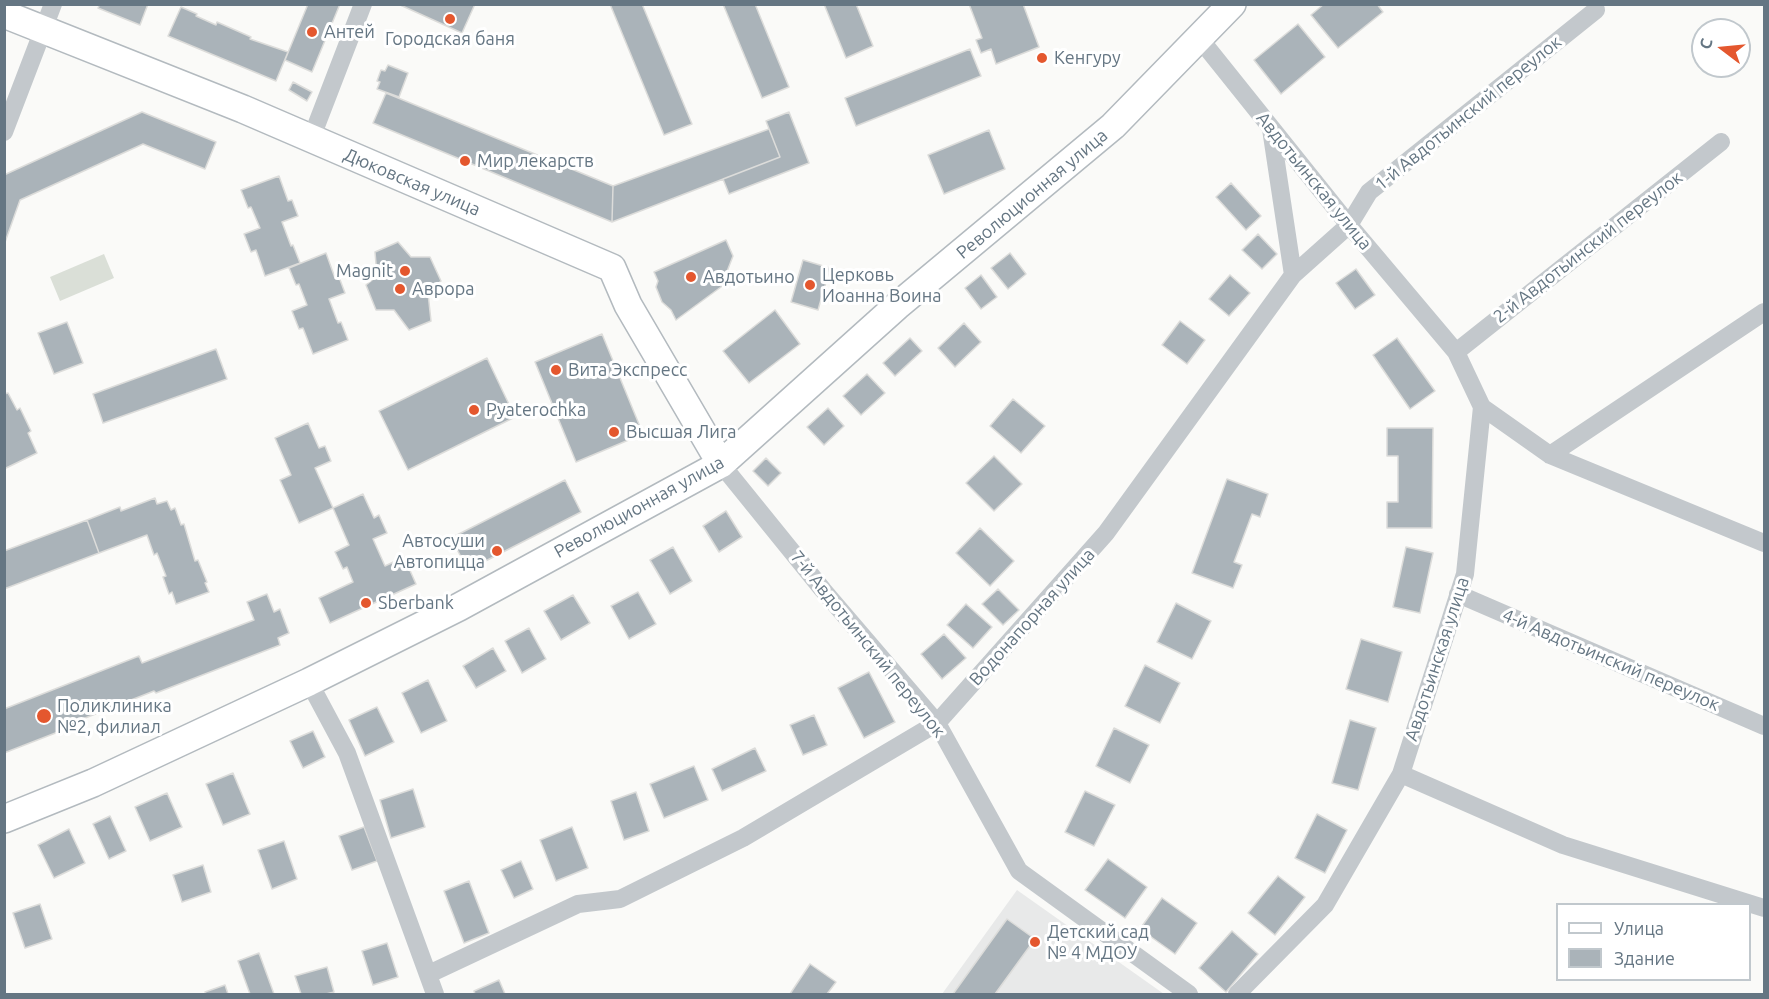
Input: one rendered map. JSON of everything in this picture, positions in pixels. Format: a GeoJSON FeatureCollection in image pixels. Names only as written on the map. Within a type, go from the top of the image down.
{"type":"FeatureCollection","features":[{"type":"Feature","properties":{"kind":"main road","name":"Революционная улица"},"geometry":{"type":"LineString","coordinates":[[4,819],[93,783],[309,682],[459,607],[721,464],[897,306],[1113,126],[1232,4]]}},
{"type":"Feature","properties":{"kind":"main road","name":"Дюковская улица"},"geometry":{"type":"LineString","coordinates":[[4,14],[243,109],[612,268],[628,305],[721,464]]}},
{"type":"Feature","properties":{"kind":"street"},"geometry":{"type":"LineString","coordinates":[[4,132],[53,4]]}},
{"type":"Feature","properties":{"kind":"street"},"geometry":{"type":"LineString","coordinates":[[311,139],[363,4]]}},
{"type":"Feature","properties":{"kind":"street","name":"1-й Авдотьинский переулок"},"geometry":{"type":"LineString","coordinates":[[1349,225],[1369,192],[1596,10]]}},
{"type":"Feature","properties":{"kind":"street","name":"Авдотьинская улица"},"geometry":{"type":"LineString","coordinates":[[1200,39],[1349,225],[1456,352],[1482,407],[1465,574],[1401,774],[1325,905],[1237,994]]}},
{"type":"Feature","properties":{"kind":"street"},"geometry":{"type":"LineString","coordinates":[[1271,128],[1293,275]]}},
{"type":"Feature","properties":{"kind":"street","name":"2-й Авдотьинский переулок"},"geometry":{"type":"LineString","coordinates":[[1456,352],[1721,142]]}},
{"type":"Feature","properties":{"kind":"street","name":"Водонапорная улица"},"geometry":{"type":"LineString","coordinates":[[429,974],[578,904],[620,899],[742,838],[938,723],[1106,533],[1293,275],[1349,225]]}},
{"type":"Feature","properties":{"kind":"street"},"geometry":{"type":"LineString","coordinates":[[1550,455],[1764,312]]}},
{"type":"Feature","properties":{"kind":"street"},"geometry":{"type":"LineString","coordinates":[[1482,407],[1550,455],[1764,543]]}},
{"type":"Feature","properties":{"kind":"street","name":"7-й Авдотьинский переулок"},"geometry":{"type":"LineString","coordinates":[[721,464],[823,590],[938,723],[1019,871],[1190,994]]}},
{"type":"Feature","properties":{"kind":"street","name":"4-й Авдотьинский переулок"},"geometry":{"type":"LineString","coordinates":[[1458,594],[1764,726]]}},
{"type":"Feature","properties":{"kind":"street"},"geometry":{"type":"LineString","coordinates":[[309,682],[347,753],[435,994]]}},
{"type":"Feature","properties":{"kind":"street"},"geometry":{"type":"LineString","coordinates":[[1401,774],[1563,845],[1748,903]]}},
{"type":"Feature","properties":{"kind":"shaded area"},"geometry":{"type":"Polygon","coordinates":[[[104,254],[114,278],[60,301],[50,277],[104,254]]]}},
{"type":"Feature","properties":{"kind":"shaded area","name":"Детский сад № 4 МДОУ"},"geometry":{"type":"Polygon","coordinates":[[[1017,890],[1164,994],[942,994],[1017,890]]]}},
{"type":"Feature","properties":{"kind":"building"},"geometry":{"type":"Polygon","coordinates":[[[100,4],[148,4],[140,25],[98,8],[100,4]]]}},
{"type":"Feature","properties":{"kind":"building","name":"Антей"},"geometry":{"type":"Polygon","coordinates":[[[308,4],[340,4],[312,72],[285,60],[308,4]]]}},
{"type":"Feature","properties":{"kind":"building","name":"Городская баня"},"geometry":{"type":"Polygon","coordinates":[[[398,4],[475,4],[462,33],[398,4]]]}},
{"type":"Feature","properties":{"kind":"building"},"geometry":{"type":"Polygon","coordinates":[[[610,4],[642,4],[692,124],[664,135],[610,4]]]}},
{"type":"Feature","properties":{"kind":"building"},"geometry":{"type":"Polygon","coordinates":[[[723,4],[755,4],[789,87],[762,98],[723,4]]]}},
{"type":"Feature","properties":{"kind":"building"},"geometry":{"type":"Polygon","coordinates":[[[824,4],[856,4],[873,46],[846,58],[824,4]]]}},
{"type":"Feature","properties":{"kind":"building"},"geometry":{"type":"Polygon","coordinates":[[[969,4],[1023,4],[1039,47],[996,64],[991,49],[981,53],[976,40],[982,38],[969,4]]]}},
{"type":"Feature","properties":{"kind":"building"},"geometry":{"type":"Polygon","coordinates":[[[1324,4],[1377,4],[1383,12],[1338,48],[1311,15],[1324,4]]]}},
{"type":"Feature","properties":{"kind":"building"},"geometry":{"type":"Polygon","coordinates":[[[181,7],[216,25],[217,22],[251,37],[250,39],[288,52],[276,81],[168,36],[181,7]]]}},
{"type":"Feature","properties":{"kind":"building"},"geometry":{"type":"Polygon","coordinates":[[[1298,24],[1325,57],[1281,94],[1254,60],[1298,24]]]}},
{"type":"Feature","properties":{"kind":"building"},"geometry":{"type":"Polygon","coordinates":[[[970,49],[981,76],[856,126],[845,98],[970,49]]]}},
{"type":"Feature","properties":{"kind":"building"},"geometry":{"type":"Polygon","coordinates":[[[388,65],[408,73],[399,97],[377,89],[381,70],[385,71],[388,65]]]}},
{"type":"Feature","properties":{"kind":"building"},"geometry":{"type":"Polygon","coordinates":[[[293,82],[312,92],[307,101],[289,90],[293,82]]]}},
{"type":"Feature","properties":{"kind":"building"},"geometry":{"type":"Polygon","coordinates":[[[386,93],[613,186],[612,222],[373,123],[386,93]]]}},
{"type":"Feature","properties":{"kind":"building"},"geometry":{"type":"Polygon","coordinates":[[[142,112],[216,142],[205,169],[143,144],[20,200],[4,245],[4,175],[142,112]]]}},
{"type":"Feature","properties":{"kind":"building"},"geometry":{"type":"Polygon","coordinates":[[[789,112],[809,163],[729,194],[723,179],[780,157],[766,121],[789,112]]]}},
{"type":"Feature","properties":{"kind":"building"},"geometry":{"type":"Polygon","coordinates":[[[769,129],[780,157],[612,222],[613,186],[769,129]]]}},
{"type":"Feature","properties":{"kind":"building"},"geometry":{"type":"Polygon","coordinates":[[[989,130],[1005,169],[944,194],[928,155],[989,130]]]}},
{"type":"Feature","properties":{"kind":"building"},"geometry":{"type":"Polygon","coordinates":[[[279,176],[288,201],[292,200],[298,216],[282,222],[300,263],[265,276],[256,250],[251,252],[244,234],[260,228],[241,190],[279,176]]]}},
{"type":"Feature","properties":{"kind":"building"},"geometry":{"type":"Polygon","coordinates":[[[1231,183],[1261,216],[1246,230],[1216,197],[1231,183]]]}},
{"type":"Feature","properties":{"kind":"building"},"geometry":{"type":"Polygon","coordinates":[[[1258,234],[1277,254],[1262,269],[1242,250],[1258,234]]]}},
{"type":"Feature","properties":{"kind":"building","name":"Авдотьино"},"geometry":{"type":"Polygon","coordinates":[[[726,240],[733,256],[721,287],[676,320],[671,310],[662,302],[656,287],[658,281],[654,272],[726,240]]]}},
{"type":"Feature","properties":{"kind":"building","name":"Аврора"},"geometry":{"type":"Polygon","coordinates":[[[398,242],[411,257],[430,257],[441,281],[428,293],[431,321],[409,330],[394,310],[376,310],[366,285],[377,276],[375,252],[398,242]]]}},
{"type":"Feature","properties":{"kind":"building"},"geometry":{"type":"Polygon","coordinates":[[[326,253],[335,278],[339,277],[345,293],[329,299],[338,323],[341,322],[348,340],[313,354],[303,328],[299,329],[292,311],[307,305],[299,284],[296,285],[289,268],[326,253]]]}},
{"type":"Feature","properties":{"kind":"building"},"geometry":{"type":"Polygon","coordinates":[[[1010,253],[1026,274],[1008,289],[991,268],[1010,253]]]}},
{"type":"Feature","properties":{"kind":"building","name":"Церковь Иоанна Воина"},"geometry":{"type":"Polygon","coordinates":[[[803,260],[830,268],[818,310],[791,302],[803,260]]]}},
{"type":"Feature","properties":{"kind":"building"},"geometry":{"type":"Polygon","coordinates":[[[1356,269],[1375,295],[1355,309],[1336,283],[1356,269]]]}},
{"type":"Feature","properties":{"kind":"building"},"geometry":{"type":"Polygon","coordinates":[[[981,275],[997,297],[981,309],[965,288],[981,275]]]}},
{"type":"Feature","properties":{"kind":"building"},"geometry":{"type":"Polygon","coordinates":[[[1230,275],[1250,293],[1229,316],[1209,299],[1230,275]]]}},
{"type":"Feature","properties":{"kind":"building"},"geometry":{"type":"Polygon","coordinates":[[[775,310],[800,344],[749,383],[723,351],[775,310]]]}},
{"type":"Feature","properties":{"kind":"building"},"geometry":{"type":"Polygon","coordinates":[[[1180,321],[1205,340],[1187,364],[1162,345],[1180,321]]]}},
{"type":"Feature","properties":{"kind":"building"},"geometry":{"type":"Polygon","coordinates":[[[67,322],[83,363],[54,374],[38,333],[67,322]]]}},
{"type":"Feature","properties":{"kind":"building"},"geometry":{"type":"Polygon","coordinates":[[[964,323],[981,342],[955,367],[938,348],[964,323]]]}},
{"type":"Feature","properties":{"kind":"building"},"geometry":{"type":"Polygon","coordinates":[[[602,334],[643,434],[576,462],[535,362],[602,334]]]}},
{"type":"Feature","properties":{"kind":"building"},"geometry":{"type":"Polygon","coordinates":[[[910,338],[922,351],[895,376],[883,363],[910,338]]]}},
{"type":"Feature","properties":{"kind":"building"},"geometry":{"type":"Polygon","coordinates":[[[1397,338],[1435,391],[1410,409],[1373,355],[1397,338]]]}},
{"type":"Feature","properties":{"kind":"building"},"geometry":{"type":"Polygon","coordinates":[[[216,349],[227,379],[103,423],[93,394],[216,349]]]}},
{"type":"Feature","properties":{"kind":"building"},"geometry":{"type":"Polygon","coordinates":[[[487,358],[515,417],[408,470],[379,411],[487,358]]]}},
{"type":"Feature","properties":{"kind":"building"},"geometry":{"type":"Polygon","coordinates":[[[867,374],[885,393],[861,415],[843,396],[867,374]]]}},
{"type":"Feature","properties":{"kind":"building"},"geometry":{"type":"Polygon","coordinates":[[[8,393],[17,410],[20,408],[31,431],[28,433],[37,453],[4,469],[4,394],[8,393]]]}},
{"type":"Feature","properties":{"kind":"building"},"geometry":{"type":"Polygon","coordinates":[[[1013,399],[1045,426],[1021,453],[990,426],[1013,399]]]}},
{"type":"Feature","properties":{"kind":"building"},"geometry":{"type":"Polygon","coordinates":[[[828,408],[844,426],[824,445],[807,427],[828,408]]]}},
{"type":"Feature","properties":{"kind":"building"},"geometry":{"type":"Polygon","coordinates":[[[308,423],[319,448],[325,446],[331,461],[315,468],[333,508],[299,523],[280,480],[291,475],[275,438],[308,423]]]}},
{"type":"Feature","properties":{"kind":"building"},"geometry":{"type":"Polygon","coordinates":[[[1387,428],[1433,428],[1432,528],[1387,528],[1387,502],[1398,502],[1398,456],[1387,456],[1387,428]]]}},
{"type":"Feature","properties":{"kind":"building"},"geometry":{"type":"Polygon","coordinates":[[[994,456],[1022,484],[994,511],[966,483],[994,456]]]}},
{"type":"Feature","properties":{"kind":"building"},"geometry":{"type":"Polygon","coordinates":[[[766,458],[781,473],[768,486],[753,471],[766,458]]]}},
{"type":"Feature","properties":{"kind":"building"},"geometry":{"type":"Polygon","coordinates":[[[1227,479],[1268,494],[1260,517],[1252,514],[1234,562],[1242,565],[1233,588],[1192,573],[1227,479]]]}},
{"type":"Feature","properties":{"kind":"building"},"geometry":{"type":"Polygon","coordinates":[[[565,480],[581,512],[468,570],[451,538],[565,480]]]}},
{"type":"Feature","properties":{"kind":"building"},"geometry":{"type":"Polygon","coordinates":[[[363,494],[374,518],[379,515],[387,533],[373,539],[385,566],[404,557],[416,584],[330,623],[319,598],[353,582],[347,567],[343,569],[335,552],[349,545],[333,508],[363,494]]]}},
{"type":"Feature","properties":{"kind":"building"},"geometry":{"type":"Polygon","coordinates":[[[155,498],[157,504],[167,501],[171,510],[175,508],[181,525],[184,524],[195,561],[198,560],[209,592],[176,604],[172,592],[169,594],[163,577],[166,576],[157,553],[154,555],[147,535],[99,553],[87,520],[120,507],[121,511],[155,498]]]}},
{"type":"Feature","properties":{"kind":"building"},"geometry":{"type":"Polygon","coordinates":[[[726,511],[742,537],[719,552],[703,526],[726,511]]]}},
{"type":"Feature","properties":{"kind":"building"},"geometry":{"type":"Polygon","coordinates":[[[87,520],[99,553],[4,589],[4,551],[87,520]]]}},
{"type":"Feature","properties":{"kind":"building"},"geometry":{"type":"Polygon","coordinates":[[[980,528],[1014,561],[990,586],[956,553],[980,528]]]}},
{"type":"Feature","properties":{"kind":"building"},"geometry":{"type":"Polygon","coordinates":[[[673,547],[692,581],[670,594],[650,560],[673,547]]]}},
{"type":"Feature","properties":{"kind":"building"},"geometry":{"type":"Polygon","coordinates":[[[1406,547],[1433,553],[1420,613],[1393,607],[1406,547]]]}},
{"type":"Feature","properties":{"kind":"building"},"geometry":{"type":"Polygon","coordinates":[[[998,589],[1019,610],[1003,625],[982,604],[998,589]]]}},
{"type":"Feature","properties":{"kind":"building"},"geometry":{"type":"Polygon","coordinates":[[[638,592],[656,624],[629,639],[611,606],[638,592]]]}},
{"type":"Feature","properties":{"kind":"building"},"geometry":{"type":"Polygon","coordinates":[[[267,594],[274,612],[280,609],[289,633],[278,638],[280,645],[156,693],[154,691],[4,753],[4,709],[139,656],[142,663],[254,620],[247,602],[267,594]]]}},
{"type":"Feature","properties":{"kind":"building"},"geometry":{"type":"Polygon","coordinates":[[[573,595],[590,623],[561,640],[544,611],[573,595]]]}},
{"type":"Feature","properties":{"kind":"building"},"geometry":{"type":"Polygon","coordinates":[[[1176,603],[1211,621],[1192,659],[1157,642],[1176,603]]]}},
{"type":"Feature","properties":{"kind":"building"},"geometry":{"type":"Polygon","coordinates":[[[966,604],[992,627],[973,648],[947,625],[966,604]]]}},
{"type":"Feature","properties":{"kind":"building"},"geometry":{"type":"Polygon","coordinates":[[[529,628],[546,659],[522,673],[505,641],[529,628]]]}},
{"type":"Feature","properties":{"kind":"building"},"geometry":{"type":"Polygon","coordinates":[[[944,634],[966,658],[942,679],[921,654],[944,634]]]}},
{"type":"Feature","properties":{"kind":"building"},"geometry":{"type":"Polygon","coordinates":[[[1361,639],[1402,652],[1388,702],[1346,689],[1361,639]]]}},
{"type":"Feature","properties":{"kind":"building"},"geometry":{"type":"Polygon","coordinates":[[[493,648],[506,671],[476,688],[463,666],[493,648]]]}},
{"type":"Feature","properties":{"kind":"building"},"geometry":{"type":"Polygon","coordinates":[[[1145,665],[1180,683],[1160,723],[1125,706],[1145,665]]]}},
{"type":"Feature","properties":{"kind":"building"},"geometry":{"type":"Polygon","coordinates":[[[869,672],[895,722],[864,738],[838,688],[869,672]]]}},
{"type":"Feature","properties":{"kind":"building"},"geometry":{"type":"Polygon","coordinates":[[[428,680],[447,721],[421,733],[402,693],[428,680]]]}},
{"type":"Feature","properties":{"kind":"building"},"geometry":{"type":"Polygon","coordinates":[[[377,707],[394,742],[365,756],[349,720],[377,707]]]}},
{"type":"Feature","properties":{"kind":"building"},"geometry":{"type":"Polygon","coordinates":[[[814,715],[827,745],[803,755],[790,725],[814,715]]]}},
{"type":"Feature","properties":{"kind":"building"},"geometry":{"type":"Polygon","coordinates":[[[1350,720],[1376,728],[1358,790],[1332,783],[1350,720]]]}},
{"type":"Feature","properties":{"kind":"building"},"geometry":{"type":"Polygon","coordinates":[[[1114,728],[1149,745],[1130,783],[1096,766],[1114,728]]]}},
{"type":"Feature","properties":{"kind":"building"},"geometry":{"type":"Polygon","coordinates":[[[313,731],[325,757],[303,768],[290,741],[313,731]]]}},
{"type":"Feature","properties":{"kind":"building"},"geometry":{"type":"Polygon","coordinates":[[[755,748],[766,771],[722,791],[712,769],[755,748]]]}},
{"type":"Feature","properties":{"kind":"building"},"geometry":{"type":"Polygon","coordinates":[[[694,766],[708,800],[664,818],[650,784],[694,766]]]}},
{"type":"Feature","properties":{"kind":"building"},"geometry":{"type":"Polygon","coordinates":[[[233,773],[250,814],[223,825],[206,784],[233,773]]]}},
{"type":"Feature","properties":{"kind":"building"},"geometry":{"type":"Polygon","coordinates":[[[413,789],[425,827],[391,838],[380,800],[413,789]]]}},
{"type":"Feature","properties":{"kind":"building"},"geometry":{"type":"Polygon","coordinates":[[[1085,791],[1115,805],[1094,846],[1065,832],[1085,791]]]}},
{"type":"Feature","properties":{"kind":"building"},"geometry":{"type":"Polygon","coordinates":[[[636,792],[649,831],[624,840],[611,801],[636,792]]]}},
{"type":"Feature","properties":{"kind":"building"},"geometry":{"type":"Polygon","coordinates":[[[167,793],[182,827],[150,841],[135,807],[167,793]]]}},
{"type":"Feature","properties":{"kind":"building"},"geometry":{"type":"Polygon","coordinates":[[[1317,814],[1347,830],[1325,873],[1295,858],[1317,814]]]}},
{"type":"Feature","properties":{"kind":"building"},"geometry":{"type":"Polygon","coordinates":[[[110,816],[126,851],[109,859],[93,824],[110,816]]]}},
{"type":"Feature","properties":{"kind":"building"},"geometry":{"type":"Polygon","coordinates":[[[364,827],[377,861],[352,870],[339,836],[364,827]]]}},
{"type":"Feature","properties":{"kind":"building"},"geometry":{"type":"Polygon","coordinates":[[[572,827],[588,868],[556,881],[540,840],[572,827]]]}},
{"type":"Feature","properties":{"kind":"building"},"geometry":{"type":"Polygon","coordinates":[[[69,829],[85,863],[54,878],[38,845],[69,829]]]}},
{"type":"Feature","properties":{"kind":"building"},"geometry":{"type":"Polygon","coordinates":[[[284,841],[297,879],[272,889],[258,850],[284,841]]]}},
{"type":"Feature","properties":{"kind":"building"},"geometry":{"type":"Polygon","coordinates":[[[1108,859],[1147,887],[1125,918],[1085,890],[1108,859]]]}},
{"type":"Feature","properties":{"kind":"building"},"geometry":{"type":"Polygon","coordinates":[[[521,861],[533,889],[514,898],[501,870],[521,861]]]}},
{"type":"Feature","properties":{"kind":"building"},"geometry":{"type":"Polygon","coordinates":[[[203,865],[211,892],[182,902],[173,875],[203,865]]]}},
{"type":"Feature","properties":{"kind":"building"},"geometry":{"type":"Polygon","coordinates":[[[1278,876],[1305,897],[1275,935],[1248,913],[1278,876]]]}},
{"type":"Feature","properties":{"kind":"building"},"geometry":{"type":"Polygon","coordinates":[[[469,881],[489,933],[464,943],[444,891],[469,881]]]}},
{"type":"Feature","properties":{"kind":"building"},"geometry":{"type":"Polygon","coordinates":[[[1162,898],[1197,923],[1175,954],[1140,929],[1162,898]]]}},
{"type":"Feature","properties":{"kind":"building"},"geometry":{"type":"Polygon","coordinates":[[[40,904],[52,939],[25,948],[13,913],[40,904]]]}},
{"type":"Feature","properties":{"kind":"building"},"geometry":{"type":"Polygon","coordinates":[[[1007,919],[1035,939],[995,994],[953,994],[1007,919]]]}},
{"type":"Feature","properties":{"kind":"building"},"geometry":{"type":"Polygon","coordinates":[[[1232,931],[1258,954],[1226,992],[1199,968],[1232,931]]]}},
{"type":"Feature","properties":{"kind":"building"},"geometry":{"type":"Polygon","coordinates":[[[387,943],[398,977],[373,985],[362,951],[387,943]]]}},
{"type":"Feature","properties":{"kind":"building"},"geometry":{"type":"Polygon","coordinates":[[[259,953],[274,994],[250,994],[238,961],[259,953]]]}},
{"type":"Feature","properties":{"kind":"building"},"geometry":{"type":"Polygon","coordinates":[[[810,964],[836,982],[827,994],[790,994],[810,964]]]}},
{"type":"Feature","properties":{"kind":"building"},"geometry":{"type":"Polygon","coordinates":[[[327,967],[334,992],[301,994],[295,976],[327,967]]]}},
{"type":"Feature","properties":{"kind":"building"},"geometry":{"type":"Polygon","coordinates":[[[499,980],[505,994],[475,994],[474,991],[499,980]]]}},
{"type":"Feature","properties":{"kind":"building"},"geometry":{"type":"Polygon","coordinates":[[[225,985],[228,994],[206,994],[205,992],[225,985]]]}},
{"type":"Feature","properties":{"kind":"place","name":"Городская баня"},"geometry":{"type":"Point","coordinates":[450,19]}},
{"type":"Feature","properties":{"kind":"place","name":"Антей"},"geometry":{"type":"Point","coordinates":[312,32]}},
{"type":"Feature","properties":{"kind":"place","name":"Кенгуру"},"geometry":{"type":"Point","coordinates":[1042,58]}},
{"type":"Feature","properties":{"kind":"place","name":"Мир лекарств"},"geometry":{"type":"Point","coordinates":[465,161]}},
{"type":"Feature","properties":{"kind":"place","name":"Magnit"},"geometry":{"type":"Point","coordinates":[405,271]}},
{"type":"Feature","properties":{"kind":"place","name":"Авдотьино"},"geometry":{"type":"Point","coordinates":[691,277]}},
{"type":"Feature","properties":{"kind":"place","name":"Церковь Иоанна Воина"},"geometry":{"type":"Point","coordinates":[810,285]}},
{"type":"Feature","properties":{"kind":"place","name":"Аврора"},"geometry":{"type":"Point","coordinates":[400,289]}},
{"type":"Feature","properties":{"kind":"place","name":"Вита Экспресс"},"geometry":{"type":"Point","coordinates":[556,370]}},
{"type":"Feature","properties":{"kind":"place","name":"Pyaterochka"},"geometry":{"type":"Point","coordinates":[474,410]}},
{"type":"Feature","properties":{"kind":"place","name":"Высшая Лига"},"geometry":{"type":"Point","coordinates":[614,432]}},
{"type":"Feature","properties":{"kind":"place","name":"Автосуши Автопицца"},"geometry":{"type":"Point","coordinates":[497,551]}},
{"type":"Feature","properties":{"kind":"place","name":"Sberbank"},"geometry":{"type":"Point","coordinates":[366,603]}},
{"type":"Feature","properties":{"kind":"place","name":"Поликлиника №2, филиал"},"geometry":{"type":"Point","coordinates":[44,716]}},
{"type":"Feature","properties":{"kind":"place","name":"Детский сад № 4 МДОУ"},"geometry":{"type":"Point","coordinates":[1035,942]}}]}
